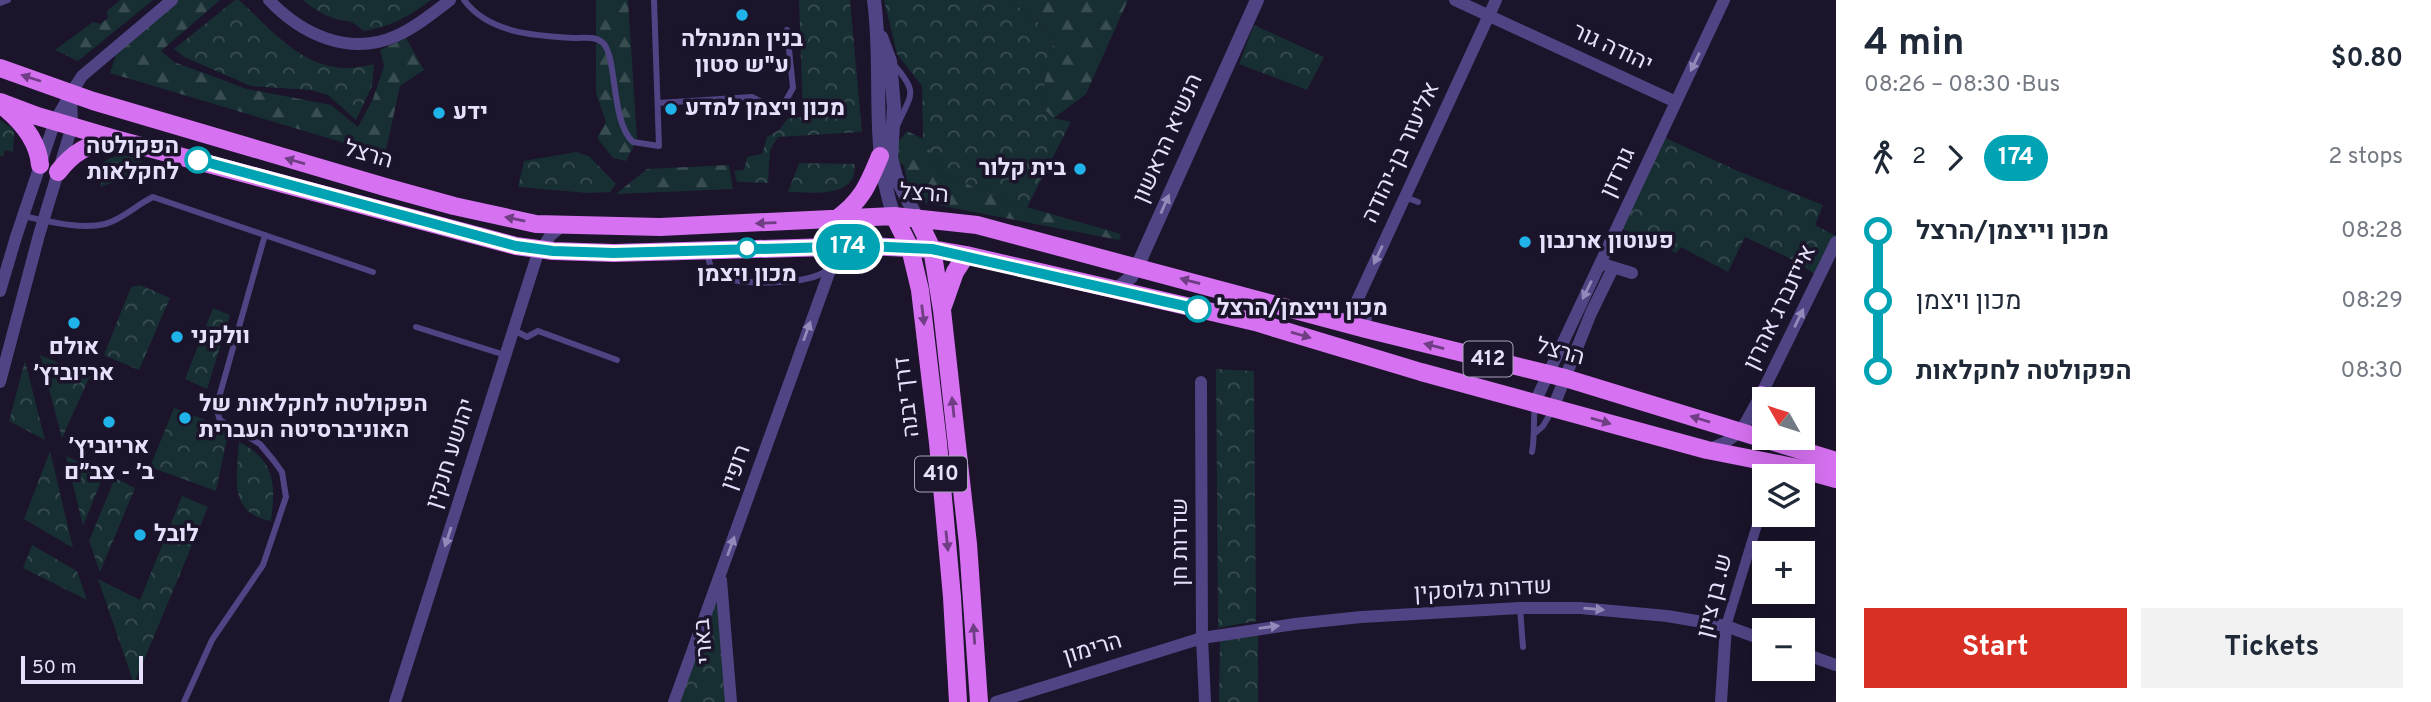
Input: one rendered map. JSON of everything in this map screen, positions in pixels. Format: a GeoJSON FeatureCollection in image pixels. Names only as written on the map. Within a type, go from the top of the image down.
{"type":"FeatureCollection","features":[{"type":"Feature","properties":{"kind":"main road","name":"הרצל"},"geometry":{"type":"LineString","coordinates":[[0,68],[71,93],[433,200],[536,224],[660,227],[894,216],[957,222],[997,230],[1366,329],[1565,378],[1752,434]]}},
{"type":"Feature","properties":{"kind":"main road","name":"הרצל"},"geometry":{"type":"LineString","coordinates":[[0,103],[115,139],[516,246],[614,253],[911,248],[966,255],[1255,322],[1420,372],[1754,464]]}},
{"type":"Feature","properties":{"kind":"main road"},"geometry":{"type":"LineString","coordinates":[[0,103],[28,132],[39,153],[38,170]]}},
{"type":"Feature","properties":{"kind":"main road"},"geometry":{"type":"LineString","coordinates":[[57,178],[78,151],[89,145],[115,139]]}},
{"type":"Feature","properties":{"kind":"main road"},"geometry":{"type":"LineString","coordinates":[[834,220],[862,197],[880,156]]}},
{"type":"Feature","properties":{"kind":"main road","name":"דרך יבנה"},"geometry":{"type":"LineString","coordinates":[[894,216],[911,248],[917,272],[953,597],[958,702]]}},
{"type":"Feature","properties":{"kind":"main road","name":"דרך יבנה"},"geometry":{"type":"LineString","coordinates":[[917,218],[932,249],[942,310],[968,544],[979,702]]}},
{"type":"Feature","properties":{"kind":"main road"},"geometry":{"type":"LineString","coordinates":[[942,310],[955,272],[966,255]]}},
{"type":"Feature","properties":{"kind":"main road","name":"הרצל"},"geometry":{"type":"LineString","coordinates":[[1806,450],[1836,461]]}},
{"type":"Feature","properties":{"kind":"main road","name":"הרצל"},"geometry":{"type":"LineString","coordinates":[[1815,476],[1836,479]]}},
{"type":"Feature","properties":{"kind":"street"},"geometry":{"type":"LineString","coordinates":[[0,383],[57,178],[63,123],[71,93],[82,76],[172,0]]}},
{"type":"Feature","properties":{"kind":"street"},"geometry":{"type":"LineString","coordinates":[[269,0],[296,25],[309,33],[332,41],[358,43],[382,41],[395,36],[422,21],[450,0]]}},
{"type":"Feature","properties":{"kind":"street"},"geometry":{"type":"LineString","coordinates":[[874,0],[878,30],[880,156],[884,188],[894,216]]}},
{"type":"Feature","properties":{"kind":"street","name":"הנשיא הראשון"},"geometry":{"type":"LineString","coordinates":[[1115,291],[1131,277],[1137,267],[1257,0]]}},
{"type":"Feature","properties":{"kind":"street","name":"יהודה גור"},"geometry":{"type":"LineString","coordinates":[[1455,0],[1676,102]]}},
{"type":"Feature","properties":{"kind":"street","name":"אליעזר בן-יהודה"},"geometry":{"type":"LineString","coordinates":[[1344,323],[1355,305],[1496,0]]}},
{"type":"Feature","properties":{"kind":"street","name":"גורדון"},"geometry":{"type":"LineString","coordinates":[[1535,402],[1724,0]]}},
{"type":"Feature","properties":{"kind":"street"},"geometry":{"type":"LineString","coordinates":[[878,30],[890,61],[894,134],[891,158],[896,177],[917,218]]}},
{"type":"Feature","properties":{"kind":"street"},"geometry":{"type":"LineString","coordinates":[[0,291],[38,170],[63,123]]}},
{"type":"Feature","properties":{"kind":"street","name":"יהושע חנקין"},"geometry":{"type":"LineString","coordinates":[[395,702],[540,249],[562,226]]}},
{"type":"Feature","properties":{"kind":"street"},"geometry":{"type":"LineString","coordinates":[[14,242],[36,247]]}},
{"type":"Feature","properties":{"kind":"street","name":"אייזנברג אהרון"},"geometry":{"type":"LineString","coordinates":[[1770,387],[1836,242]]}},
{"type":"Feature","properties":{"kind":"street","name":"רופין"},"geometry":{"type":"LineString","coordinates":[[674,702],[838,248]]}},
{"type":"Feature","properties":{"kind":"street"},"geometry":{"type":"LineString","coordinates":[[1600,263],[1632,273]]}},
{"type":"Feature","properties":{"kind":"street"},"geometry":{"type":"LineString","coordinates":[[1553,408],[1591,313],[1613,268]]}},
{"type":"Feature","properties":{"kind":"street","name":"שדרות חן"},"geometry":{"type":"LineString","coordinates":[[1201,382],[1202,638],[1205,702]]}},
{"type":"Feature","properties":{"kind":"street","name":"אייזנברג אהרון"},"geometry":{"type":"LineString","coordinates":[[1741,431],[1752,417]]}},
{"type":"Feature","properties":{"kind":"street"},"geometry":{"type":"LineString","coordinates":[[1707,450],[1726,442],[1741,431]]}},
{"type":"Feature","properties":{"kind":"street","name":"ש. בן ציון"},"geometry":{"type":"LineString","coordinates":[[1721,702],[1726,626],[1756,527]]}},
{"type":"Feature","properties":{"kind":"street","name":"בארי"},"geometry":{"type":"LineString","coordinates":[[720,576],[731,702]]}},
{"type":"Feature","properties":{"kind":"street","name":"שדרות גלוסקין"},"geometry":{"type":"LineString","coordinates":[[1202,638],[1361,617],[1520,608],[1580,608],[1667,616],[1726,626],[1752,636]]}},
{"type":"Feature","properties":{"kind":"street","name":"הרימון"},"geometry":{"type":"LineString","coordinates":[[996,702],[1202,638]]}},
{"type":"Feature","properties":{"kind":"street"},"geometry":{"type":"LineString","coordinates":[[1815,658],[1836,665]]}},
{"type":"Feature","properties":{"kind":"lane"},"geometry":{"type":"LineString","coordinates":[[0,3],[8,0]]}},
{"type":"Feature","properties":{"kind":"lane"},"geometry":{"type":"LineString","coordinates":[[464,0],[471,11],[494,26],[512,31],[594,38],[606,46],[621,122],[628,138],[641,145],[659,146],[654,0]]}},
{"type":"Feature","properties":{"kind":"lane"},"geometry":{"type":"LineString","coordinates":[[658,103],[752,97],[770,106],[785,102],[793,88],[787,30]]}},
{"type":"Feature","properties":{"kind":"lane"},"geometry":{"type":"LineString","coordinates":[[23,216],[78,225],[104,224],[127,215],[138,204],[153,197],[373,272]]}},
{"type":"Feature","properties":{"kind":"lane"},"geometry":{"type":"LineString","coordinates":[[1405,197],[1418,202]]}},
{"type":"Feature","properties":{"kind":"lane"},"geometry":{"type":"LineString","coordinates":[[184,702],[212,640],[264,565],[286,498],[282,472],[274,461],[260,444],[220,420],[216,408],[265,235]]}},
{"type":"Feature","properties":{"kind":"lane"},"geometry":{"type":"LineString","coordinates":[[707,250],[713,271],[720,277],[746,283],[805,281],[820,276],[830,267]]}},
{"type":"Feature","properties":{"kind":"lane"},"geometry":{"type":"LineString","coordinates":[[1366,329],[1372,307]]}},
{"type":"Feature","properties":{"kind":"lane"},"geometry":{"type":"LineString","coordinates":[[416,327],[505,355]]}},
{"type":"Feature","properties":{"kind":"lane"},"geometry":{"type":"LineString","coordinates":[[514,330],[527,337],[538,331],[617,360]]}},
{"type":"Feature","properties":{"kind":"lane"},"geometry":{"type":"LineString","coordinates":[[1532,452],[1535,402]]}},
{"type":"Feature","properties":{"kind":"lane"},"geometry":{"type":"LineString","coordinates":[[1535,433],[1543,426],[1553,408]]}},
{"type":"Feature","properties":{"kind":"lane"},"geometry":{"type":"LineString","coordinates":[[1520,608],[1523,647]]}},
{"type":"Feature","properties":{"kind":"green space"},"geometry":{"type":"Polygon","coordinates":[[[120,0],[153,0],[78,61],[55,50],[93,22],[100,24],[108,18],[107,11],[120,0]]]}},
{"type":"Feature","properties":{"kind":"green space"},"geometry":{"type":"Polygon","coordinates":[[[178,0],[220,0],[161,51],[174,62],[247,89],[331,105],[358,127],[373,99],[384,66],[380,50],[406,38],[424,70],[400,86],[385,155],[110,73],[118,49],[178,0]]]}},
{"type":"Feature","properties":{"kind":"green space"},"geometry":{"type":"Polygon","coordinates":[[[235,0],[239,0],[287,44],[315,61],[347,68],[374,64],[372,86],[356,120],[328,95],[311,90],[251,86],[184,57],[174,49],[235,0]]]}},
{"type":"Feature","properties":{"kind":"green space"},"geometry":{"type":"Polygon","coordinates":[[[303,0],[431,0],[399,20],[363,31],[352,22],[321,13],[303,0]]]}},
{"type":"Feature","properties":{"kind":"green space"},"geometry":{"type":"Polygon","coordinates":[[[596,0],[628,0],[637,140],[626,161],[613,158],[597,138],[606,122],[596,93],[596,0]]]}},
{"type":"Feature","properties":{"kind":"green space"},"geometry":{"type":"Polygon","coordinates":[[[799,0],[850,0],[862,132],[778,137],[770,150],[768,183],[737,182],[734,171],[744,170],[747,157],[762,154],[767,137],[779,130],[788,118],[803,117],[799,0]]]}},
{"type":"Feature","properties":{"kind":"green space"},"geometry":{"type":"Polygon","coordinates":[[[884,0],[1010,0],[1045,28],[1054,42],[1047,62],[1042,108],[1054,118],[1071,122],[1027,207],[1014,205],[943,173],[923,139],[922,86],[897,54],[884,0]]]}},
{"type":"Feature","properties":{"kind":"green space"},"geometry":{"type":"Polygon","coordinates":[[[1010,0],[1128,0],[1086,94],[1054,118],[1042,108],[1047,61],[1054,42],[1045,28],[1010,0]]]}},
{"type":"Feature","properties":{"kind":"green space"},"geometry":{"type":"Polygon","coordinates":[[[1254,25],[1324,57],[1307,90],[1239,64],[1254,25]]]}},
{"type":"Feature","properties":{"kind":"green space"},"geometry":{"type":"Polygon","coordinates":[[[0,120],[14,130],[13,152],[5,150],[3,157],[0,156],[0,120]]]}},
{"type":"Feature","properties":{"kind":"green space"},"geometry":{"type":"Polygon","coordinates":[[[907,131],[923,139],[943,173],[1014,205],[1121,234],[1119,240],[911,200],[904,166],[896,160],[896,145],[907,131]]]}},
{"type":"Feature","properties":{"kind":"green space"},"geometry":{"type":"Polygon","coordinates":[[[1659,135],[1823,205],[1815,225],[1836,236],[1820,277],[1789,258],[1745,237],[1728,272],[1681,247],[1676,253],[1617,226],[1659,135]]]}},
{"type":"Feature","properties":{"kind":"green space"},"geometry":{"type":"Polygon","coordinates":[[[576,152],[589,156],[616,184],[610,192],[588,193],[518,187],[524,161],[576,152]]]}},
{"type":"Feature","properties":{"kind":"green space"},"geometry":{"type":"Polygon","coordinates":[[[123,155],[143,160],[130,174],[100,187],[102,180],[94,177],[99,168],[105,161],[123,155]]]}},
{"type":"Feature","properties":{"kind":"green space"},"geometry":{"type":"Polygon","coordinates":[[[799,163],[855,164],[854,175],[846,186],[831,192],[788,192],[799,163]]]}},
{"type":"Feature","properties":{"kind":"green space"},"geometry":{"type":"Polygon","coordinates":[[[729,165],[733,189],[616,194],[647,169],[729,165]]]}},
{"type":"Feature","properties":{"kind":"green space"},"geometry":{"type":"Polygon","coordinates":[[[140,285],[170,298],[139,370],[104,355],[131,287],[140,285]]]}},
{"type":"Feature","properties":{"kind":"green space"},"geometry":{"type":"Polygon","coordinates":[[[213,308],[230,315],[207,389],[185,379],[213,308]]]}},
{"type":"Feature","properties":{"kind":"green space"},"geometry":{"type":"Polygon","coordinates":[[[40,355],[90,376],[62,438],[40,355]]]}},
{"type":"Feature","properties":{"kind":"green space"},"geometry":{"type":"Polygon","coordinates":[[[25,361],[45,440],[9,421],[25,361]]]}},
{"type":"Feature","properties":{"kind":"green space"},"geometry":{"type":"Polygon","coordinates":[[[1216,369],[1254,371],[1256,621],[1218,628],[1216,369]]]}},
{"type":"Feature","properties":{"kind":"green space"},"geometry":{"type":"Polygon","coordinates":[[[174,408],[211,422],[228,433],[216,491],[150,467],[174,408]]]}},
{"type":"Feature","properties":{"kind":"green space"},"geometry":{"type":"Polygon","coordinates":[[[239,442],[260,457],[270,474],[273,484],[271,521],[257,517],[247,510],[241,501],[237,480],[239,442]]]}},
{"type":"Feature","properties":{"kind":"green space"},"geometry":{"type":"Polygon","coordinates":[[[50,451],[73,548],[24,519],[50,451]]]}},
{"type":"Feature","properties":{"kind":"green space"},"geometry":{"type":"Polygon","coordinates":[[[66,456],[104,474],[83,526],[66,456]]]}},
{"type":"Feature","properties":{"kind":"green space"},"geometry":{"type":"Polygon","coordinates":[[[115,478],[135,488],[100,572],[89,541],[115,478]]]}},
{"type":"Feature","properties":{"kind":"green space"},"geometry":{"type":"Polygon","coordinates":[[[182,496],[208,507],[134,684],[98,579],[140,600],[182,496]]]}},
{"type":"Feature","properties":{"kind":"green space"},"geometry":{"type":"Polygon","coordinates":[[[32,545],[77,571],[87,600],[23,568],[32,545]]]}},
{"type":"Feature","properties":{"kind":"green space"},"geometry":{"type":"Polygon","coordinates":[[[718,594],[727,702],[678,702],[718,594]]]}},
{"type":"Feature","properties":{"kind":"green space"},"geometry":{"type":"Polygon","coordinates":[[[1258,635],[1258,702],[1219,702],[1220,639],[1258,635]]]}},
{"type":"Feature","properties":{"kind":"bus line","name":"174"},"geometry":{"type":"LineString","coordinates":[[198,160],[516,246],[614,253],[866,246],[932,249],[1198,309]]}},
{"type":"Feature","properties":{"kind":"place","name":"בנין המנהלה ע\"ש סטון"},"geometry":{"type":"Point","coordinates":[742,15]}},
{"type":"Feature","properties":{"kind":"place","name":"מכון ויצמן למדע"},"geometry":{"type":"Point","coordinates":[671,109]}},
{"type":"Feature","properties":{"kind":"place","name":"ידע"},"geometry":{"type":"Point","coordinates":[439,113]}},
{"type":"Feature","properties":{"kind":"place","name":"הפקולטה לחקלאות"},"geometry":{"type":"Point","coordinates":[198,160]}},
{"type":"Feature","properties":{"kind":"place","name":"בית קלור"},"geometry":{"type":"Point","coordinates":[1080,169]}},
{"type":"Feature","properties":{"kind":"place","name":"פעוטון ארנבון"},"geometry":{"type":"Point","coordinates":[1525,242]}},
{"type":"Feature","properties":{"kind":"place","name":"מכון ויצמן"},"geometry":{"type":"Point","coordinates":[747,248]}},
{"type":"Feature","properties":{"kind":"place","name":"מכון וייצמן/הרצל"},"geometry":{"type":"Point","coordinates":[1198,309]}},
{"type":"Feature","properties":{"kind":"place","name":"אולם אריוביץ׳"},"geometry":{"type":"Point","coordinates":[74,323]}},
{"type":"Feature","properties":{"kind":"place","name":"וולקני"},"geometry":{"type":"Point","coordinates":[177,337]}},
{"type":"Feature","properties":{"kind":"place","name":"הפקולטה לחקלאות של האוניברסיטה העברית"},"geometry":{"type":"Point","coordinates":[185,418]}},
{"type":"Feature","properties":{"kind":"place","name":"אריוביץ׳ ב׳ - צב״ם"},"geometry":{"type":"Point","coordinates":[109,422]}},
{"type":"Feature","properties":{"kind":"place","name":"לובל"},"geometry":{"type":"Point","coordinates":[140,535]}}]}
